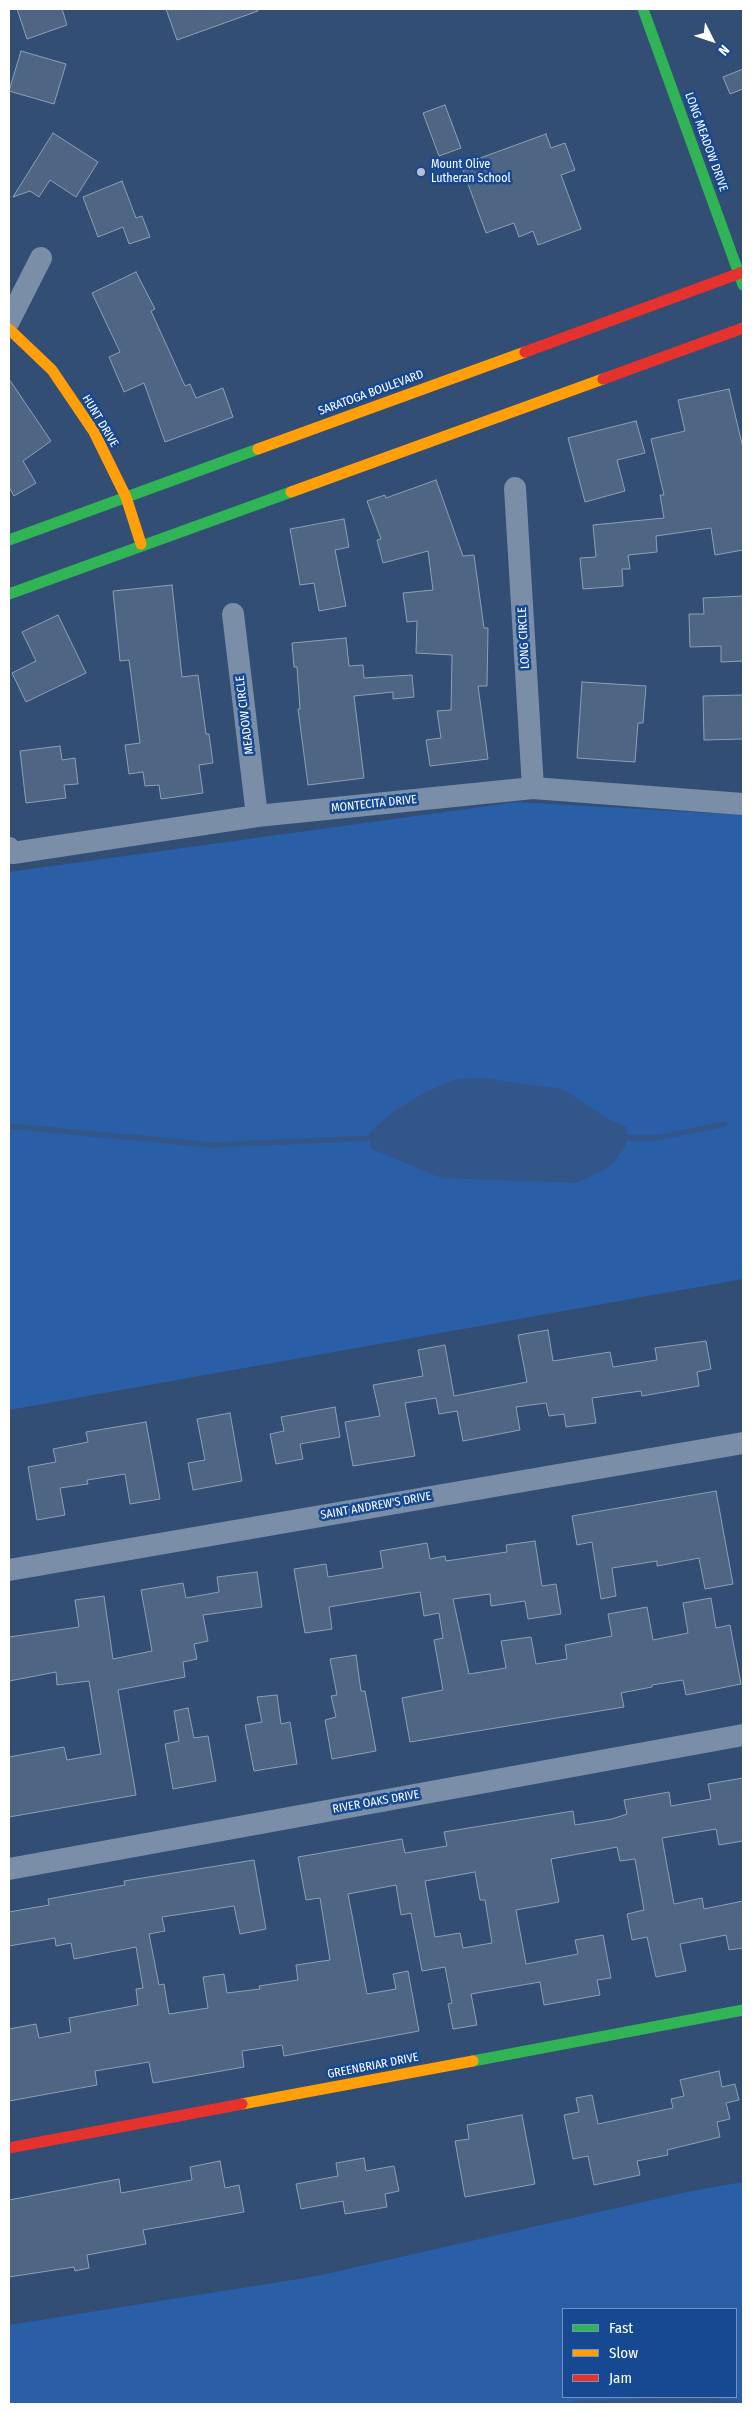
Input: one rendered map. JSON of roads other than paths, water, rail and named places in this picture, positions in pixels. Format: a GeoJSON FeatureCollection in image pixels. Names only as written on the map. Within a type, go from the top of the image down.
{"type":"FeatureCollection","features":[{"type":"Feature","properties":{"kind":"main road","name":"LONG MEADOW DRIVE"},"geometry":{"type":"LineString","coordinates":[[642,9],[741,272],[743,285]]}},
{"type":"Feature","properties":{"kind":"main road","name":"SARATOGA BOULEVARD"},"geometry":{"type":"LineString","coordinates":[[9,540],[741,272]]}},
{"type":"Feature","properties":{"kind":"main road"},"geometry":{"type":"LineString","coordinates":[[9,594],[141,544],[743,328]]}},
{"type":"Feature","properties":{"kind":"main road","name":"HUNT DRIVE"},"geometry":{"type":"LineString","coordinates":[[9,329],[52,370],[94,432],[126,497],[141,544]]}},
{"type":"Feature","properties":{"kind":"main road","name":"GREENBRIAR DRIVE"},"geometry":{"type":"LineString","coordinates":[[9,2148],[743,2010]]}},
{"type":"Feature","properties":{"kind":"street"},"geometry":{"type":"LineString","coordinates":[[9,320],[41,258]]}},
{"type":"Feature","properties":{"kind":"street","name":"LONG CIRCLE"},"geometry":{"type":"LineString","coordinates":[[515,488],[533,788]]}},
{"type":"Feature","properties":{"kind":"street","name":"MEADOW CIRCLE"},"geometry":{"type":"LineString","coordinates":[[233,614],[257,816]]}},
{"type":"Feature","properties":{"kind":"street","name":"MONTECITA DRIVE"},"geometry":{"type":"LineString","coordinates":[[9,848],[14,853],[257,816],[533,788],[743,804]]}},
{"type":"Feature","properties":{"kind":"street","name":"SAINT ANDREW'S DRIVE"},"geometry":{"type":"LineString","coordinates":[[9,1570],[743,1443]]}},
{"type":"Feature","properties":{"kind":"street","name":"RIVER OAKS DRIVE"},"geometry":{"type":"LineString","coordinates":[[9,1869],[743,1735]]}},
{"type":"Feature","properties":{"kind":"waterway"},"geometry":{"type":"LineString","coordinates":[[620,1138],[657,1138],[725,1124]]}},
{"type":"Feature","properties":{"kind":"waterway"},"geometry":{"type":"LineString","coordinates":[[9,1126],[212,1145],[376,1138]]}},
{"type":"Feature","properties":{"kind":"waterway"},"geometry":{"type":"LineString","coordinates":[[573,2404],[700,2399],[743,2404]]}},
{"type":"Feature","properties":{"kind":"place","name":"Mount Olive Lutheran School"},"geometry":{"type":"Point","coordinates":[421,172]}}]}
